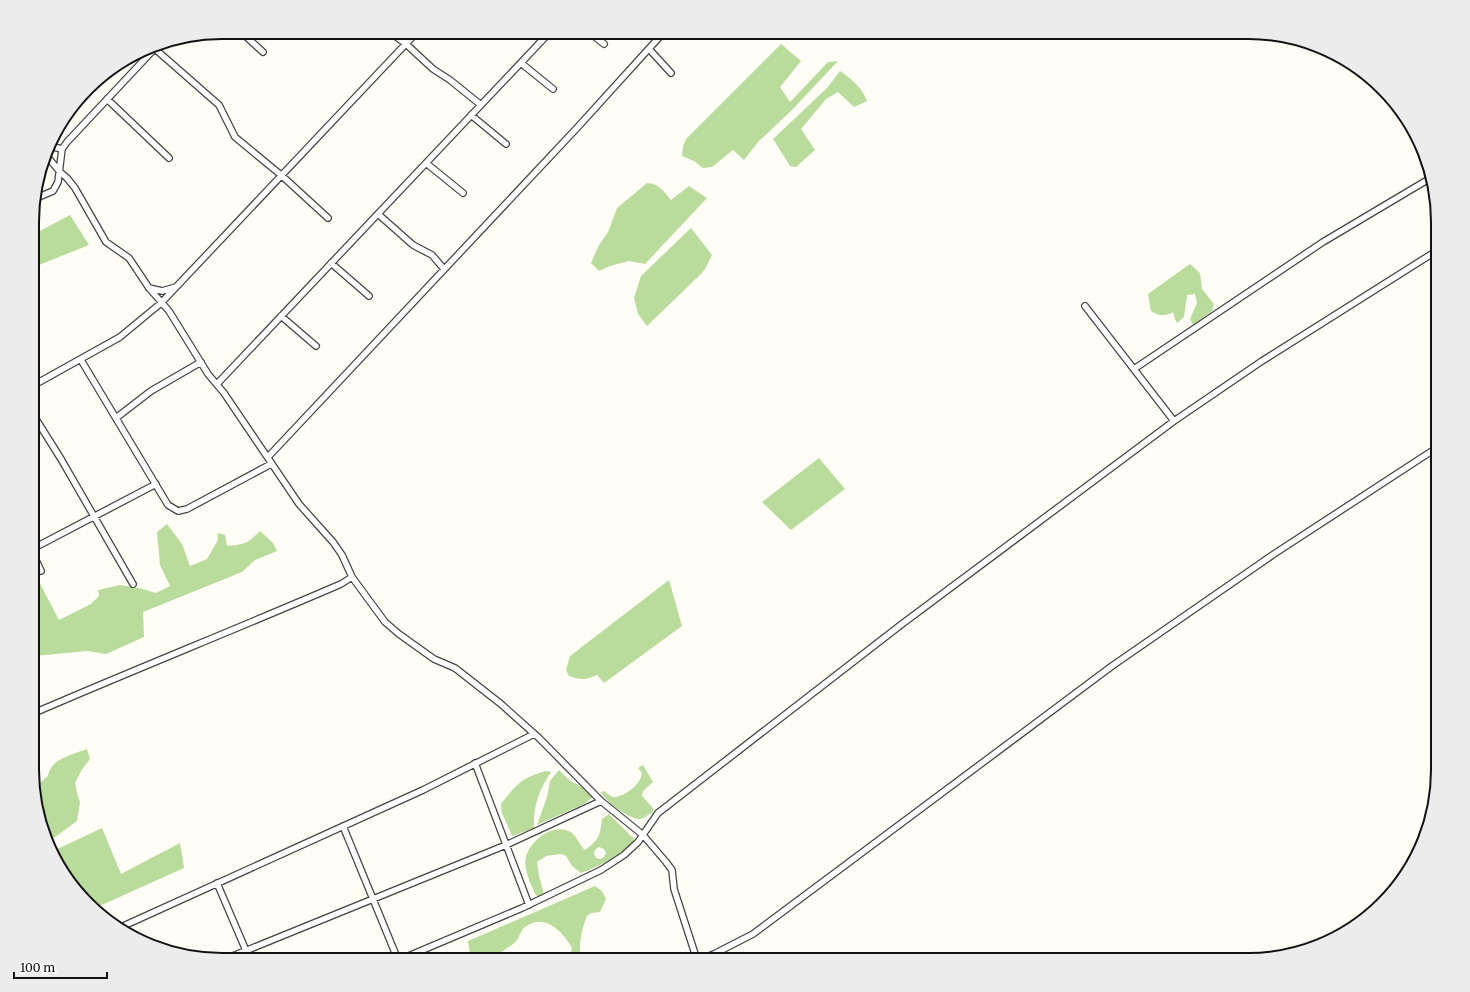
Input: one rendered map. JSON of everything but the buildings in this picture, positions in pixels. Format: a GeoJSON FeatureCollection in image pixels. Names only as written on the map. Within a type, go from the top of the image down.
{"type":"FeatureCollection","features":[{"type":"Feature","properties":{"kind":"street"},"geometry":{"type":"LineString","coordinates":[[249,39],[263,52]]}},
{"type":"Feature","properties":{"kind":"street"},"geometry":{"type":"LineString","coordinates":[[399,39],[432,69],[450,80],[481,105]]}},
{"type":"Feature","properties":{"kind":"street"},"geometry":{"type":"LineString","coordinates":[[39,382],[120,337],[162,303],[411,39]]}},
{"type":"Feature","properties":{"kind":"street"},"geometry":{"type":"LineString","coordinates":[[217,384],[543,39]]}},
{"type":"Feature","properties":{"kind":"street"},"geometry":{"type":"LineString","coordinates":[[597,39],[604,44]]}},
{"type":"Feature","properties":{"kind":"street"},"geometry":{"type":"LineString","coordinates":[[268,458],[657,39]]}},
{"type":"Feature","properties":{"kind":"street"},"geometry":{"type":"LineString","coordinates":[[648,49],[671,73]]}},
{"type":"Feature","properties":{"kind":"street"},"geometry":{"type":"LineString","coordinates":[[160,50],[219,105],[235,137],[281,175],[328,218]]}},
{"type":"Feature","properties":{"kind":"street"},"geometry":{"type":"LineString","coordinates":[[41,196],[53,191],[58,182],[62,149],[149,54]]}},
{"type":"Feature","properties":{"kind":"street"},"geometry":{"type":"LineString","coordinates":[[521,63],[553,89]]}},
{"type":"Feature","properties":{"kind":"street"},"geometry":{"type":"LineString","coordinates":[[107,99],[169,158]]}},
{"type":"Feature","properties":{"kind":"street"},"geometry":{"type":"LineString","coordinates":[[471,115],[506,144]]}},
{"type":"Feature","properties":{"kind":"street"},"geometry":{"type":"LineString","coordinates":[[55,147],[62,149]]}},
{"type":"Feature","properties":{"kind":"street"},"geometry":{"type":"LineString","coordinates":[[50,160],[75,188],[106,242],[129,258],[149,288],[169,311],[201,362],[298,504],[334,542],[342,555],[352,578],[386,622],[434,659],[454,668],[501,704],[534,734],[601,801],[643,835],[672,870],[674,889],[696,953]]}},
{"type":"Feature","properties":{"kind":"street"},"geometry":{"type":"LineString","coordinates":[[426,163],[462,193]]}},
{"type":"Feature","properties":{"kind":"street"},"geometry":{"type":"LineString","coordinates":[[1134,369],[1323,242],[1426,181]]}},
{"type":"Feature","properties":{"kind":"street"},"geometry":{"type":"LineString","coordinates":[[378,214],[413,245],[432,256],[444,269]]}},
{"type":"Feature","properties":{"kind":"street"},"geometry":{"type":"LineString","coordinates":[[415,953],[529,905],[601,870],[624,855],[638,842],[658,813],[902,624],[1174,420],[1431,254]]}},
{"type":"Feature","properties":{"kind":"street"},"geometry":{"type":"LineString","coordinates":[[331,263],[369,296]]}},
{"type":"Feature","properties":{"kind":"street"},"geometry":{"type":"LineString","coordinates":[[149,288],[162,291],[176,287]]}},
{"type":"Feature","properties":{"kind":"street"},"geometry":{"type":"LineString","coordinates":[[1085,306],[1174,420]]}},
{"type":"Feature","properties":{"kind":"street"},"geometry":{"type":"LineString","coordinates":[[281,316],[316,346]]}},
{"type":"Feature","properties":{"kind":"street"},"geometry":{"type":"LineString","coordinates":[[81,360],[168,505],[178,511],[187,509],[271,464]]}},
{"type":"Feature","properties":{"kind":"street"},"geometry":{"type":"LineString","coordinates":[[116,418],[151,391],[201,362]]}},
{"type":"Feature","properties":{"kind":"street"},"geometry":{"type":"LineString","coordinates":[[39,424],[62,459],[133,584]]}},
{"type":"Feature","properties":{"kind":"street"},"geometry":{"type":"LineString","coordinates":[[716,953],[753,934],[1112,666],[1274,554],[1431,452]]}},
{"type":"Feature","properties":{"kind":"street"},"geometry":{"type":"LineString","coordinates":[[39,545],[156,484]]}},
{"type":"Feature","properties":{"kind":"street"},"geometry":{"type":"LineString","coordinates":[[39,567],[41,571]]}},
{"type":"Feature","properties":{"kind":"street"},"geometry":{"type":"LineString","coordinates":[[39,711],[247,624],[352,578]]}},
{"type":"Feature","properties":{"kind":"street"},"geometry":{"type":"LineString","coordinates":[[125,925],[422,790],[534,734]]}},
{"type":"Feature","properties":{"kind":"street"},"geometry":{"type":"LineString","coordinates":[[476,763],[529,905]]}},
{"type":"Feature","properties":{"kind":"street"},"geometry":{"type":"LineString","coordinates":[[239,953],[506,845],[601,801]]}},
{"type":"Feature","properties":{"kind":"street"},"geometry":{"type":"LineString","coordinates":[[343,826],[395,953]]}},
{"type":"Feature","properties":{"kind":"street"},"geometry":{"type":"LineString","coordinates":[[217,883],[247,953]]}},
{"type":"Feature","properties":{"kind":"green space"},"geometry":{"type":"Polygon","coordinates":[[[781,44],[801,61],[780,87],[790,102],[828,62],[838,61],[792,110],[758,142],[744,160],[733,150],[712,167],[703,168],[694,161],[682,156],[683,146],[686,139],[781,44]]]}},
{"type":"Feature","properties":{"kind":"green space"},"geometry":{"type":"Polygon","coordinates":[[[840,71],[859,87],[867,101],[854,107],[838,92],[826,99],[801,129],[815,150],[796,167],[790,166],[773,139],[827,88],[840,71]]]}},
{"type":"Feature","properties":{"kind":"green space"},"geometry":{"type":"Polygon","coordinates":[[[647,183],[658,186],[671,200],[689,186],[707,198],[645,264],[629,261],[610,266],[599,271],[591,263],[599,245],[608,232],[617,208],[647,183]]]}},
{"type":"Feature","properties":{"kind":"green space"},"geometry":{"type":"Polygon","coordinates":[[[70,215],[89,245],[39,265],[39,231],[70,215]]]}},
{"type":"Feature","properties":{"kind":"green space"},"geometry":{"type":"Polygon","coordinates":[[[691,228],[712,255],[702,273],[647,326],[638,314],[634,298],[641,276],[691,228]]]}},
{"type":"Feature","properties":{"kind":"green space"},"geometry":{"type":"Polygon","coordinates":[[[1190,264],[1200,273],[1202,289],[1214,304],[1212,311],[1193,325],[1190,319],[1197,303],[1195,294],[1187,295],[1184,317],[1177,323],[1173,312],[1167,315],[1162,315],[1151,311],[1148,294],[1190,264]]]}},
{"type":"Feature","properties":{"kind":"green space"},"geometry":{"type":"Polygon","coordinates":[[[819,458],[845,489],[791,530],[762,502],[819,458]]]}},
{"type":"Feature","properties":{"kind":"green space"},"geometry":{"type":"Polygon","coordinates":[[[167,524],[182,544],[190,566],[207,559],[218,540],[218,533],[225,535],[227,546],[245,543],[252,539],[260,531],[273,543],[277,551],[255,560],[242,572],[143,612],[144,637],[106,654],[88,651],[39,656],[39,582],[59,620],[91,604],[99,596],[98,590],[120,585],[156,593],[170,586],[160,565],[157,532],[167,524]]]}},
{"type":"Feature","properties":{"kind":"green space"},"geometry":{"type":"Polygon","coordinates":[[[669,580],[682,626],[604,683],[597,675],[583,679],[569,676],[566,670],[570,656],[669,580]]]}},
{"type":"Feature","properties":{"kind":"green space"},"geometry":{"type":"Polygon","coordinates":[[[87,749],[90,759],[81,771],[75,783],[80,802],[77,821],[52,839],[45,818],[39,784],[48,776],[53,765],[69,755],[87,749]]]}},
{"type":"Feature","properties":{"kind":"green space"},"geometry":{"type":"Polygon","coordinates":[[[643,765],[653,782],[643,791],[642,796],[653,808],[653,812],[639,819],[629,816],[618,809],[603,796],[601,792],[604,791],[612,797],[616,797],[631,790],[641,778],[642,773],[638,768],[643,765]]]}},
{"type":"Feature","properties":{"kind":"green space"},"geometry":{"type":"Polygon","coordinates":[[[559,770],[569,780],[583,788],[593,797],[584,804],[537,825],[547,797],[550,781],[559,770]]]}},
{"type":"Feature","properties":{"kind":"green space"},"geometry":{"type":"Polygon","coordinates":[[[546,771],[551,772],[543,785],[538,798],[534,828],[512,836],[502,813],[501,804],[511,791],[525,779],[546,771]]]}},
{"type":"Feature","properties":{"kind":"green space"},"geometry":{"type":"Polygon","coordinates":[[[609,814],[635,840],[610,860],[581,873],[572,866],[566,856],[561,854],[546,856],[537,862],[544,894],[539,897],[536,895],[530,882],[525,861],[532,844],[544,834],[558,829],[572,833],[585,850],[598,837],[602,819],[609,814]],[[599,847],[595,850],[594,854],[596,858],[600,859],[604,857],[606,853],[604,849],[599,847]]]}},
{"type":"Feature","properties":{"kind":"green space"},"geometry":{"type":"Polygon","coordinates":[[[102,828],[121,874],[180,843],[184,868],[99,906],[84,891],[63,862],[57,849],[102,828]]]}},
{"type":"Feature","properties":{"kind":"green space"},"geometry":{"type":"Polygon","coordinates":[[[595,886],[602,891],[606,899],[600,912],[591,913],[587,916],[583,926],[580,944],[581,953],[571,953],[572,948],[564,936],[553,926],[540,922],[532,923],[525,927],[515,942],[499,953],[470,953],[468,941],[595,886]]]}}]}
